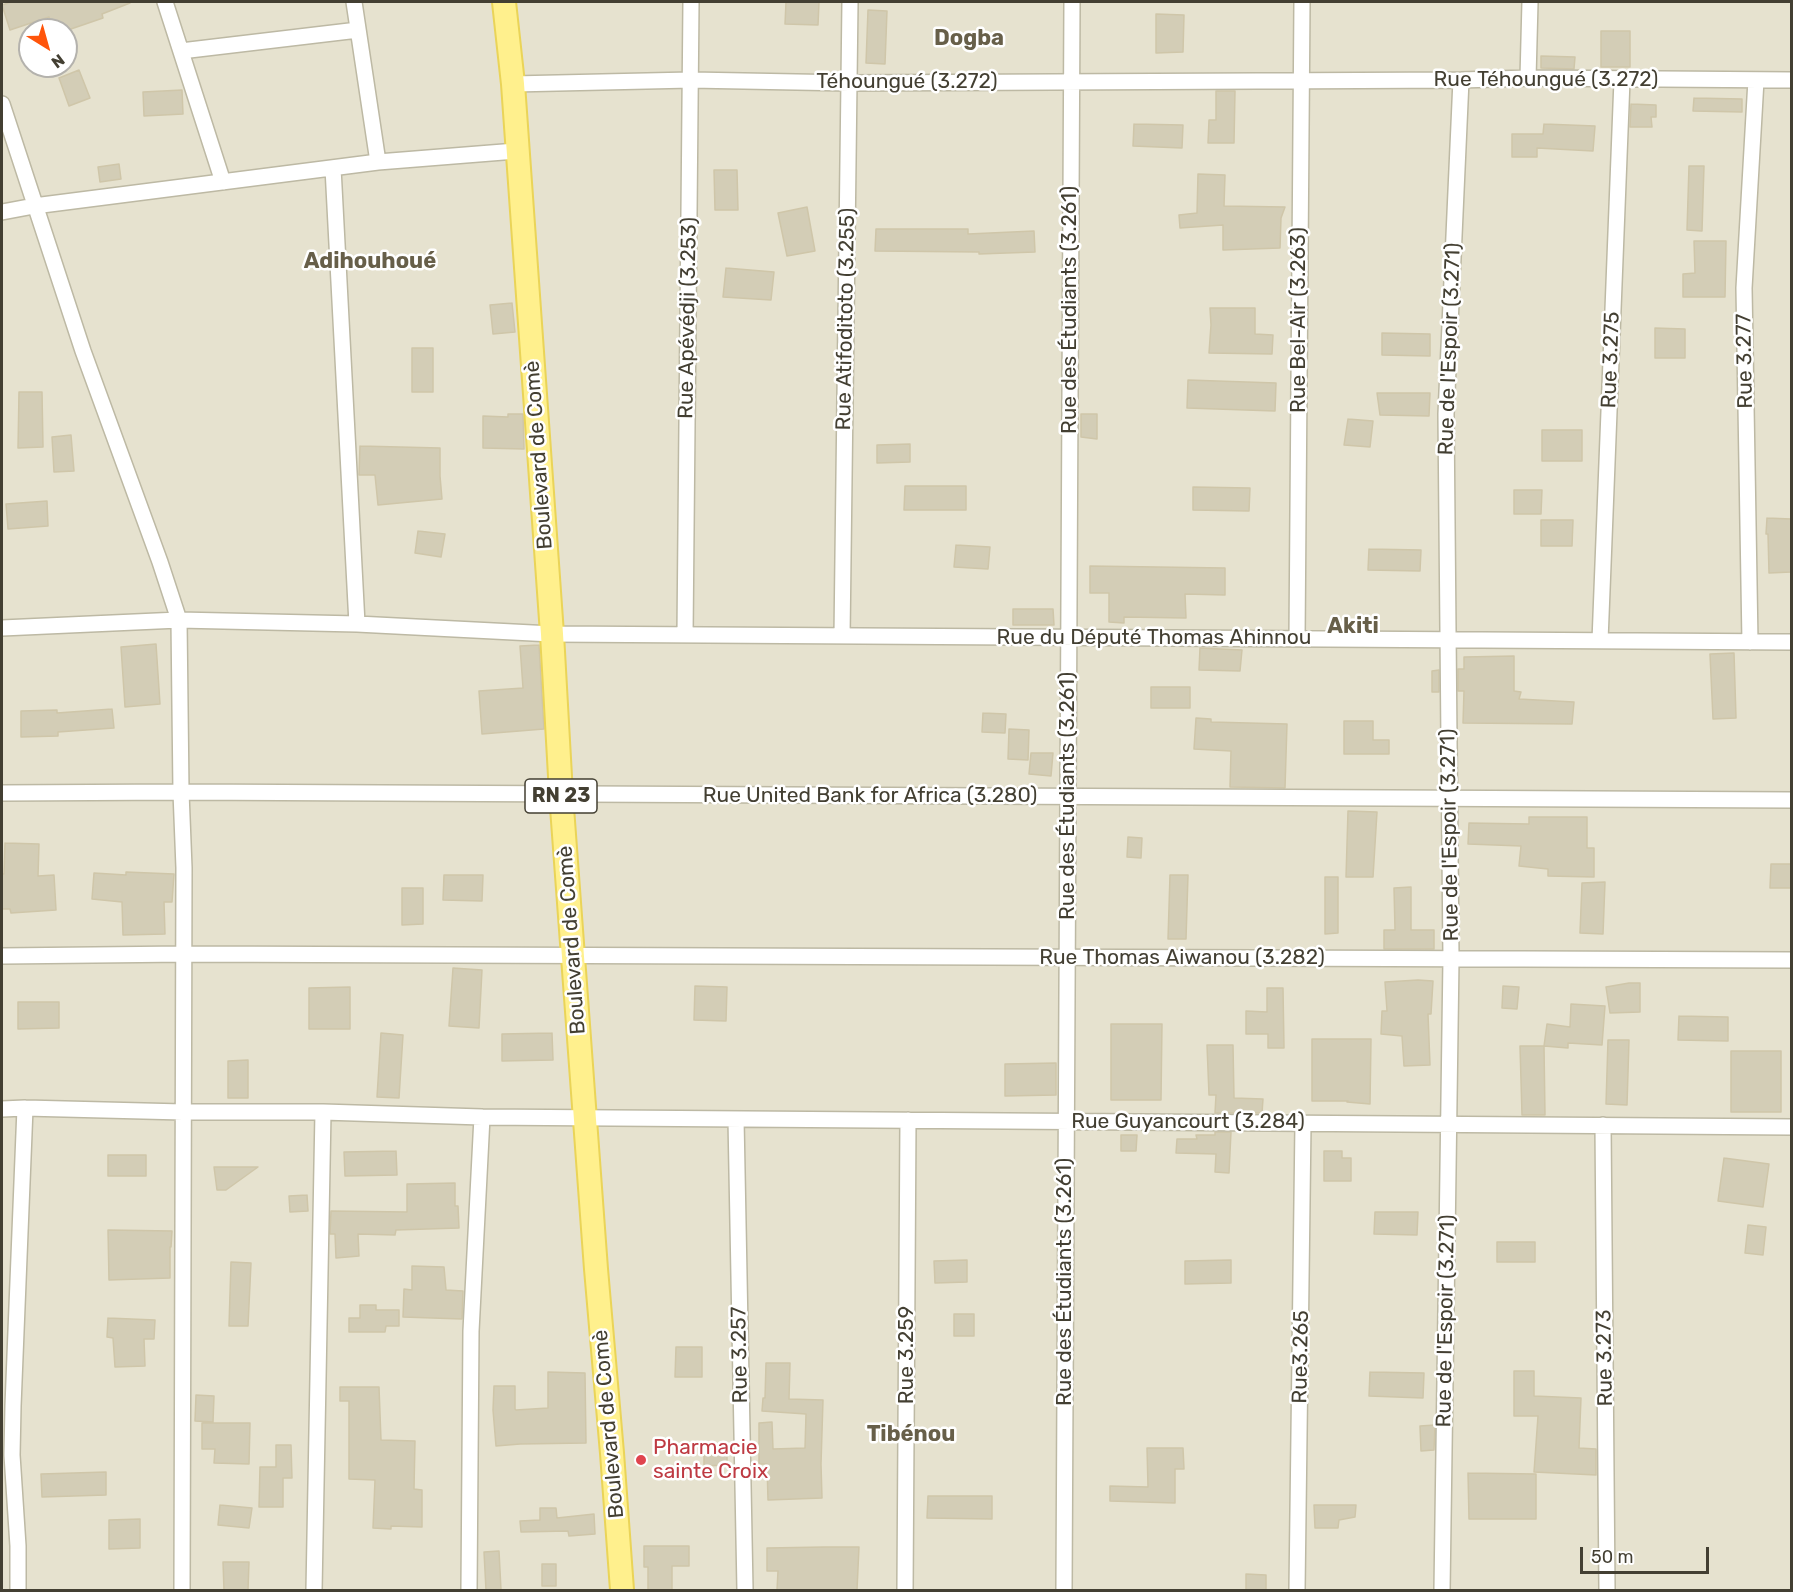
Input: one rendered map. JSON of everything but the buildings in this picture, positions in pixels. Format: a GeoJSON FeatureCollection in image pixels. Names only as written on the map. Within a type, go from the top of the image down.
{"type":"FeatureCollection","features":[{"type":"Feature","properties":{"kind":"main road","name":"Boulevard de Comè"},"geometry":{"type":"LineString","coordinates":[[504,2],[513,84],[584,1118],[622,1590]]}},
{"type":"Feature","properties":{"kind":"street"},"geometry":{"type":"LineString","coordinates":[[165,2],[223,182]]}},
{"type":"Feature","properties":{"kind":"street"},"geometry":{"type":"LineString","coordinates":[[354,2],[378,162]]}},
{"type":"Feature","properties":{"kind":"street","name":"Rue Apévédji (3.253)"},"geometry":{"type":"LineString","coordinates":[[685,634],[692,2]]}},
{"type":"Feature","properties":{"kind":"street","name":"Rue Atifoditoto (3.255)"},"geometry":{"type":"LineString","coordinates":[[842,636],[850,2]]}},
{"type":"Feature","properties":{"kind":"street","name":"Rue des Étudiants (3.261)"},"geometry":{"type":"LineString","coordinates":[[1064,1590],[1072,2]]}},
{"type":"Feature","properties":{"kind":"street","name":"Rue Bel-Air (3.263)"},"geometry":{"type":"LineString","coordinates":[[1297,639],[1302,2]]}},
{"type":"Feature","properties":{"kind":"street"},"geometry":{"type":"LineString","coordinates":[[1528,78],[1530,2]]}},
{"type":"Feature","properties":{"kind":"street"},"geometry":{"type":"LineString","coordinates":[[181,51],[358,30]]}},
{"type":"Feature","properties":{"kind":"street","name":"Rue Téhoungué (3.272)"},"geometry":{"type":"LineString","coordinates":[[1301,81],[1528,78],[1791,80]]}},
{"type":"Feature","properties":{"kind":"street","name":"Téhoungué (3.272)"},"geometry":{"type":"LineString","coordinates":[[513,84],[691,80],[849,83],[1301,81]]}},
{"type":"Feature","properties":{"kind":"street","name":"Rue de l'Espoir (3.271)"},"geometry":{"type":"LineString","coordinates":[[1442,1590],[1451,959],[1446,414],[1461,80]]}},
{"type":"Feature","properties":{"kind":"street","name":"Rue 3.275"},"geometry":{"type":"LineString","coordinates":[[1600,641],[1622,80]]}},
{"type":"Feature","properties":{"kind":"street","name":"Rue 3.277"},"geometry":{"type":"LineString","coordinates":[[1750,642],[1744,288],[1756,80]]}},
{"type":"Feature","properties":{"kind":"street"},"geometry":{"type":"LineString","coordinates":[[2,104],[8,137],[179,620],[185,954],[182,1590]]}},
{"type":"Feature","properties":{"kind":"street"},"geometry":{"type":"LineString","coordinates":[[2,212],[378,162],[516,151]]}},
{"type":"Feature","properties":{"kind":"street"},"geometry":{"type":"LineString","coordinates":[[333,168],[357,624]]}},
{"type":"Feature","properties":{"kind":"street","name":"Rue du Député Thomas Ahinnou"},"geometry":{"type":"LineString","coordinates":[[2,628],[179,620],[357,624],[552,634],[1791,642]]}},
{"type":"Feature","properties":{"kind":"street","name":"Rue United Bank for Africa (3.280)"},"geometry":{"type":"LineString","coordinates":[[2,793],[1791,800]]}},
{"type":"Feature","properties":{"kind":"street","name":"Rue Thomas Aiwanou (3.282)"},"geometry":{"type":"LineString","coordinates":[[2,956],[185,954],[1791,960]]}},
{"type":"Feature","properties":{"kind":"street"},"geometry":{"type":"LineString","coordinates":[[18,1590],[12,1406],[25,1108]]}},
{"type":"Feature","properties":{"kind":"street","name":"Rue Guyancourt (3.284)"},"geometry":{"type":"LineString","coordinates":[[2,1109],[323,1112],[482,1117],[1791,1127]]}},
{"type":"Feature","properties":{"kind":"street"},"geometry":{"type":"LineString","coordinates":[[314,1590],[323,1112]]}},
{"type":"Feature","properties":{"kind":"street"},"geometry":{"type":"LineString","coordinates":[[470,1590],[471,1330],[482,1117]]}},
{"type":"Feature","properties":{"kind":"street","name":"Rue 3.257"},"geometry":{"type":"LineString","coordinates":[[736,1119],[745,1590]]}},
{"type":"Feature","properties":{"kind":"street","name":"Rue 3.259"},"geometry":{"type":"LineString","coordinates":[[905,1590],[908,1120]]}},
{"type":"Feature","properties":{"kind":"street","name":"Rue3.265"},"geometry":{"type":"LineString","coordinates":[[1297,1590],[1303,1123]]}},
{"type":"Feature","properties":{"kind":"street","name":"Rue 3.273"},"geometry":{"type":"LineString","coordinates":[[1603,1125],[1607,1590]]}},
{"type":"Feature","properties":{"kind":"shaded area"},"geometry":{"type":"Polygon","coordinates":[[[2,2],[1791,2],[1791,1590],[2,1590],[2,2]]]}},
{"type":"Feature","properties":{"kind":"place","name":"Pharmacie sainte Croix"},"geometry":{"type":"Point","coordinates":[641,1460]}},
{"type":"Feature","properties":{"kind":"district","name":"Dogba"},"geometry":{"type":"Point","coordinates":[969,39]}},
{"type":"Feature","properties":{"kind":"district","name":"Adihouhoué"},"geometry":{"type":"Point","coordinates":[370,262]}},
{"type":"Feature","properties":{"kind":"district","name":"Akiti"},"geometry":{"type":"Point","coordinates":[1353,627]}},
{"type":"Feature","properties":{"kind":"district","name":"Tibénou"},"geometry":{"type":"Point","coordinates":[911,1435]}}]}
